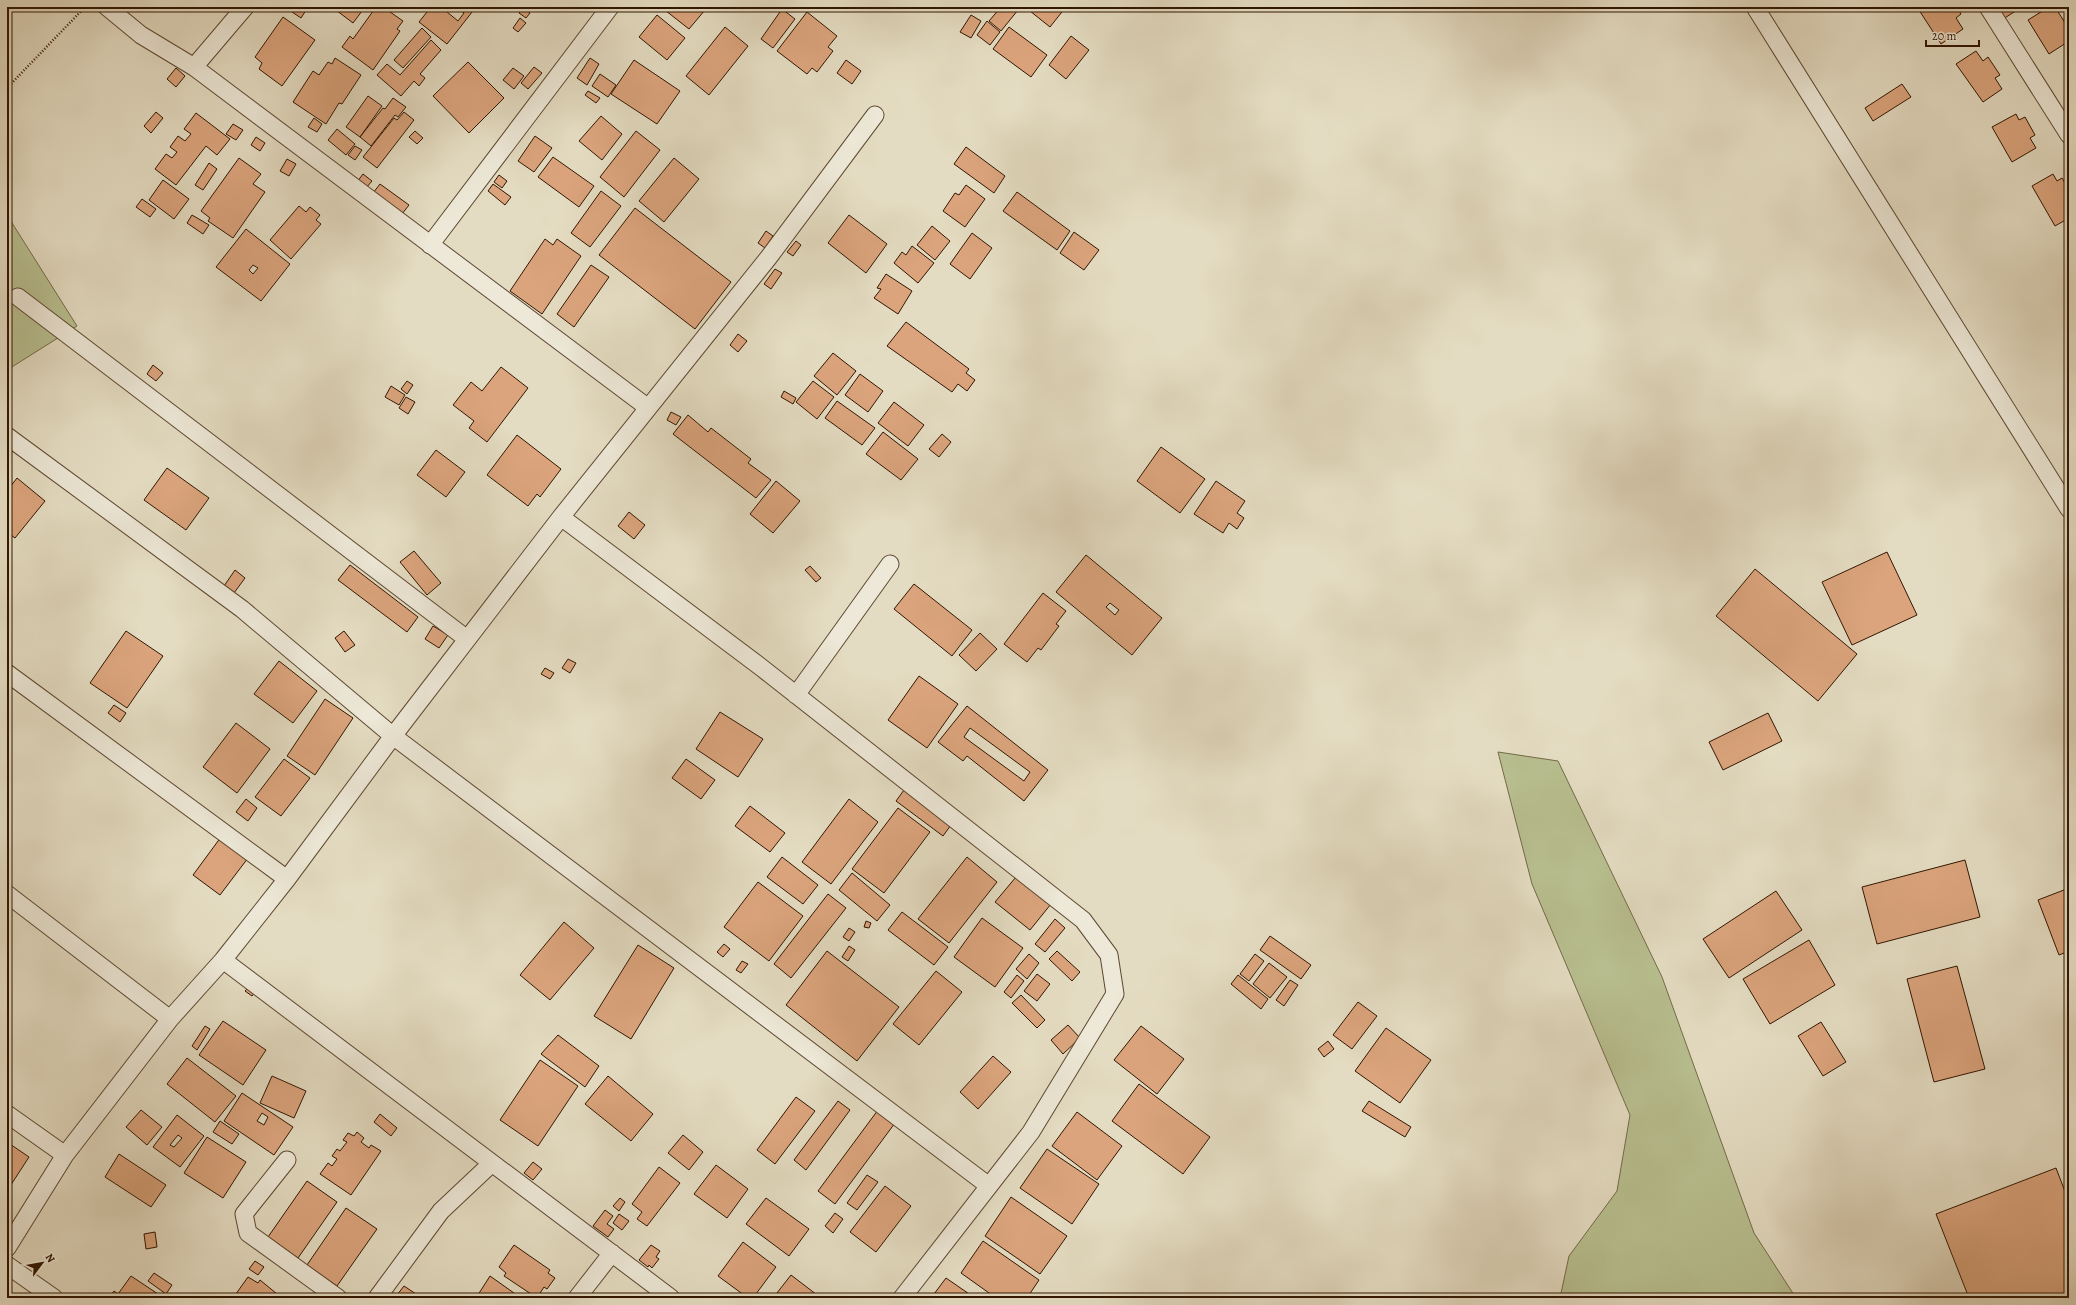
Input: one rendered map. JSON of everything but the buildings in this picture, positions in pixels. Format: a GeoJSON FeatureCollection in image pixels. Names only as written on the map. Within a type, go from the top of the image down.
{"type":"FeatureCollection","features":[{"type":"Feature","properties":{"kind":"street"},"geometry":{"type":"LineString","coordinates":[[107,7],[141,35],[194,67],[647,407]]}},
{"type":"Feature","properties":{"kind":"street"},"geometry":{"type":"LineString","coordinates":[[194,67],[244,7]]}},
{"type":"Feature","properties":{"kind":"street"},"geometry":{"type":"LineString","coordinates":[[430,245],[610,7]]}},
{"type":"Feature","properties":{"kind":"street"},"geometry":{"type":"LineString","coordinates":[[1755,7],[2069,509]]}},
{"type":"Feature","properties":{"kind":"street"},"geometry":{"type":"LineString","coordinates":[[1988,7],[2069,135]]}},
{"type":"Feature","properties":{"kind":"street"},"geometry":{"type":"LineString","coordinates":[[7,1248],[65,1155],[170,1019],[223,960],[287,880],[393,736],[467,639],[647,407],[769,257],[875,115]]}},
{"type":"Feature","properties":{"kind":"street"},"geometry":{"type":"LineString","coordinates":[[18,297],[467,639]]}},
{"type":"Feature","properties":{"kind":"street"},"geometry":{"type":"LineString","coordinates":[[7,436],[242,609],[393,736],[989,1186]]}},
{"type":"Feature","properties":{"kind":"street"},"geometry":{"type":"LineString","coordinates":[[562,517],[796,694],[1083,920],[1109,955],[1115,994],[1031,1132],[902,1298]]}},
{"type":"Feature","properties":{"kind":"street"},"geometry":{"type":"LineString","coordinates":[[796,694],[890,564]]}},
{"type":"Feature","properties":{"kind":"street"},"geometry":{"type":"LineString","coordinates":[[7,673],[287,880]]}},
{"type":"Feature","properties":{"kind":"street"},"geometry":{"type":"LineString","coordinates":[[7,894],[170,1019]]}},
{"type":"Feature","properties":{"kind":"street"},"geometry":{"type":"LineString","coordinates":[[223,960],[671,1298]]}},
{"type":"Feature","properties":{"kind":"street"},"geometry":{"type":"LineString","coordinates":[[7,1114],[65,1155]]}},
{"type":"Feature","properties":{"kind":"street"},"geometry":{"type":"LineString","coordinates":[[287,1160],[244,1214],[248,1234],[338,1298]]}},
{"type":"Feature","properties":{"kind":"street"},"geometry":{"type":"LineString","coordinates":[[377,1298],[441,1211],[492,1163]]}},
{"type":"Feature","properties":{"kind":"street"},"geometry":{"type":"LineString","coordinates":[[577,1298],[612,1253]]}},
{"type":"Feature","properties":{"kind":"street"},"geometry":{"type":"LineString","coordinates":[[7,1265],[54,1298]]}},
{"type":"Feature","properties":{"kind":"path"},"geometry":{"type":"LineString","coordinates":[[7,88],[85,7]]}},
{"type":"Feature","properties":{"kind":"green space"},"geometry":{"type":"Polygon","coordinates":[[[7,215],[77,326],[7,370],[7,215]]]}},
{"type":"Feature","properties":{"kind":"green space"},"geometry":{"type":"Polygon","coordinates":[[[1498,752],[1558,761],[1662,977],[1754,1233],[1796,1298],[1560,1298],[1569,1256],[1617,1191],[1630,1115],[1532,884],[1498,752]]]}}]}
